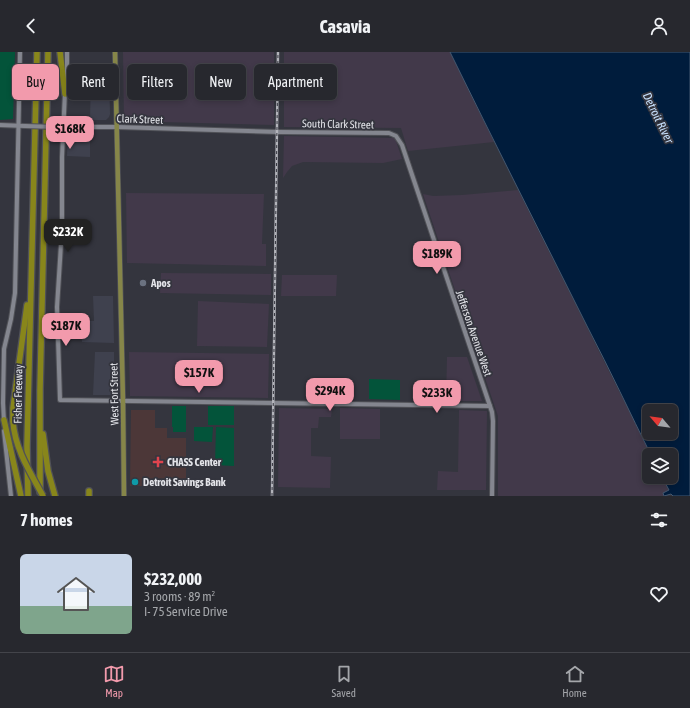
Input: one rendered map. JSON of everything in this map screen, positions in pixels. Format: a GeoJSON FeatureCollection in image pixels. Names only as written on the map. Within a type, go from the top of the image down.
{"type":"FeatureCollection","features":[{"type":"Feature","properties":{"kind":"highway","name":"Fisher Freeway"},"geometry":{"type":"LineString","coordinates":[[28,496],[27,446],[37,52]]}},
{"type":"Feature","properties":{"kind":"highway","name":"Fisher Freeway"},"geometry":{"type":"LineString","coordinates":[[42,496],[40,407],[48,52]]}},
{"type":"Feature","properties":{"kind":"highway"},"geometry":{"type":"LineString","coordinates":[[60,52],[65,94]]}},
{"type":"Feature","properties":{"kind":"highway"},"geometry":{"type":"LineString","coordinates":[[31,281],[20,353],[13,408],[13,422],[15,438],[20,452],[42,496]]}},
{"type":"Feature","properties":{"kind":"highway"},"geometry":{"type":"LineString","coordinates":[[40,407],[45,454],[49,476],[55,496]]}},
{"type":"Feature","properties":{"kind":"highway"},"geometry":{"type":"LineString","coordinates":[[4,420],[21,496]]}},
{"type":"Feature","properties":{"kind":"main road"},"geometry":{"type":"LineString","coordinates":[[11,496],[2,399],[4,349],[15,293],[20,52]]}},
{"type":"Feature","properties":{"kind":"main road"},"geometry":{"type":"LineString","coordinates":[[67,52],[63,127],[62,229],[57,320],[60,400],[490,406]]}},
{"type":"Feature","properties":{"kind":"main road","name":"West Fort Street"},"geometry":{"type":"LineString","coordinates":[[115,52],[124,496]]}},
{"type":"Feature","properties":{"kind":"main road","name":"Clark Street"},"geometry":{"type":"LineString","coordinates":[[0,125],[279,132]]}},
{"type":"Feature","properties":{"kind":"main road","name":"South Clark Street"},"geometry":{"type":"LineString","coordinates":[[279,132],[389,133],[396,136]]}},
{"type":"Feature","properties":{"kind":"main road","name":"Jefferson Avenue West"},"geometry":{"type":"LineString","coordinates":[[396,136],[404,152],[492,412],[492,496]]}},
{"type":"Feature","properties":{"kind":"shaded area"},"geometry":{"type":"Polygon","coordinates":[[[123,52],[274,52],[274,64],[254,64],[254,100],[274,100],[274,125],[124,121],[123,52]]]}},
{"type":"Feature","properties":{"kind":"shaded area"},"geometry":{"type":"Polygon","coordinates":[[[284,52],[450,52],[494,142],[408,151],[401,128],[284,127],[284,100],[337,100],[337,64],[284,64],[284,52]]]}},
{"type":"Feature","properties":{"kind":"shaded area"},"geometry":{"type":"Polygon","coordinates":[[[90,100],[110,100],[109,117],[106,120],[90,120],[90,100]]]}},
{"type":"Feature","properties":{"kind":"shaded area"},"geometry":{"type":"Polygon","coordinates":[[[68,133],[90,133],[90,157],[67,156],[68,133]]]}},
{"type":"Feature","properties":{"kind":"shaded area"},"geometry":{"type":"Polygon","coordinates":[[[284,136],[395,138],[402,159],[383,163],[303,162],[292,166],[283,178],[284,136]]]}},
{"type":"Feature","properties":{"kind":"shaded area"},"geometry":{"type":"Polygon","coordinates":[[[518,190],[642,437],[642,440],[643,440],[647,448],[642,448],[642,484],[666,484],[669,490],[663,493],[664,496],[498,496],[498,416],[423,194],[433,196],[518,190]]]}},
{"type":"Feature","properties":{"kind":"shaded area"},"geometry":{"type":"Polygon","coordinates":[[[126,193],[264,194],[262,244],[266,244],[266,266],[127,263],[126,193]]]}},
{"type":"Feature","properties":{"kind":"shaded area"},"geometry":{"type":"Polygon","coordinates":[[[161,273],[271,274],[271,295],[160,293],[161,273]]]}},
{"type":"Feature","properties":{"kind":"shaded area"},"geometry":{"type":"Polygon","coordinates":[[[282,275],[337,275],[336,296],[281,296],[282,275]]]}},
{"type":"Feature","properties":{"kind":"shaded area"},"geometry":{"type":"Polygon","coordinates":[[[93,296],[113,296],[114,343],[82,342],[82,321],[94,321],[93,296]]]}},
{"type":"Feature","properties":{"kind":"shaded area"},"geometry":{"type":"Polygon","coordinates":[[[198,301],[269,304],[267,347],[197,346],[198,301]]]}},
{"type":"Feature","properties":{"kind":"shaded area"},"geometry":{"type":"Polygon","coordinates":[[[95,352],[114,352],[114,395],[93,395],[95,352]]]}},
{"type":"Feature","properties":{"kind":"shaded area"},"geometry":{"type":"Polygon","coordinates":[[[129,352],[269,354],[268,398],[130,396],[129,352]]]}},
{"type":"Feature","properties":{"kind":"shaded area"},"geometry":{"type":"Polygon","coordinates":[[[447,357],[467,357],[482,401],[446,401],[447,357]]]}},
{"type":"Feature","properties":{"kind":"shaded area"},"geometry":{"type":"Polygon","coordinates":[[[279,408],[332,409],[331,417],[319,417],[318,428],[311,428],[311,456],[331,457],[330,488],[278,487],[279,408]]]}},
{"type":"Feature","properties":{"kind":"shaded area"},"geometry":{"type":"Polygon","coordinates":[[[340,408],[380,409],[380,439],[340,439],[340,408]]]}},
{"type":"Feature","properties":{"kind":"shaded area","name":"CHASS Center"},"geometry":{"type":"Polygon","coordinates":[[[131,410],[155,410],[155,428],[167,428],[167,438],[186,438],[186,486],[130,486],[131,410]]]}},
{"type":"Feature","properties":{"kind":"shaded area"},"geometry":{"type":"Polygon","coordinates":[[[459,410],[487,411],[486,490],[437,490],[438,471],[458,472],[459,410]]]}},
{"type":"Feature","properties":{"kind":"green space"},"geometry":{"type":"Polygon","coordinates":[[[0,52],[15,52],[15,64],[12,64],[13,119],[0,120],[0,52]]]}},
{"type":"Feature","properties":{"kind":"green space"},"geometry":{"type":"Polygon","coordinates":[[[369,379],[400,380],[400,400],[369,399],[369,379]]]}},
{"type":"Feature","properties":{"kind":"green space"},"geometry":{"type":"Polygon","coordinates":[[[172,406],[186,406],[186,432],[173,432],[172,406]]]}},
{"type":"Feature","properties":{"kind":"green space"},"geometry":{"type":"Polygon","coordinates":[[[208,406],[234,406],[234,425],[208,425],[208,406]]]}},
{"type":"Feature","properties":{"kind":"green space"},"geometry":{"type":"Polygon","coordinates":[[[194,427],[213,427],[212,442],[194,441],[194,427]]]}},
{"type":"Feature","properties":{"kind":"green space"},"geometry":{"type":"Polygon","coordinates":[[[216,427],[234,428],[234,466],[215,465],[216,427]]]}},
{"type":"Feature","properties":{"kind":"water","name":"Detroit River"},"geometry":{"type":"Polygon","coordinates":[[[450,52],[690,52],[690,496],[673,496],[671,494],[664,496],[663,493],[669,490],[666,484],[678,484],[678,448],[648,448],[644,440],[678,440],[678,404],[642,404],[642,437],[450,52]]]}},
{"type":"Feature","properties":{"kind":"railway"},"geometry":{"type":"LineString","coordinates":[[272,496],[278,52]]}},
{"type":"Feature","properties":{"kind":"place","name":"Apos"},"geometry":{"type":"Point","coordinates":[143,283]}},
{"type":"Feature","properties":{"kind":"place","name":"CHASS Center"},"geometry":{"type":"Point","coordinates":[158,462]}},
{"type":"Feature","properties":{"kind":"place","name":"Detroit Savings Bank"},"geometry":{"type":"Point","coordinates":[135,482]}}]}
